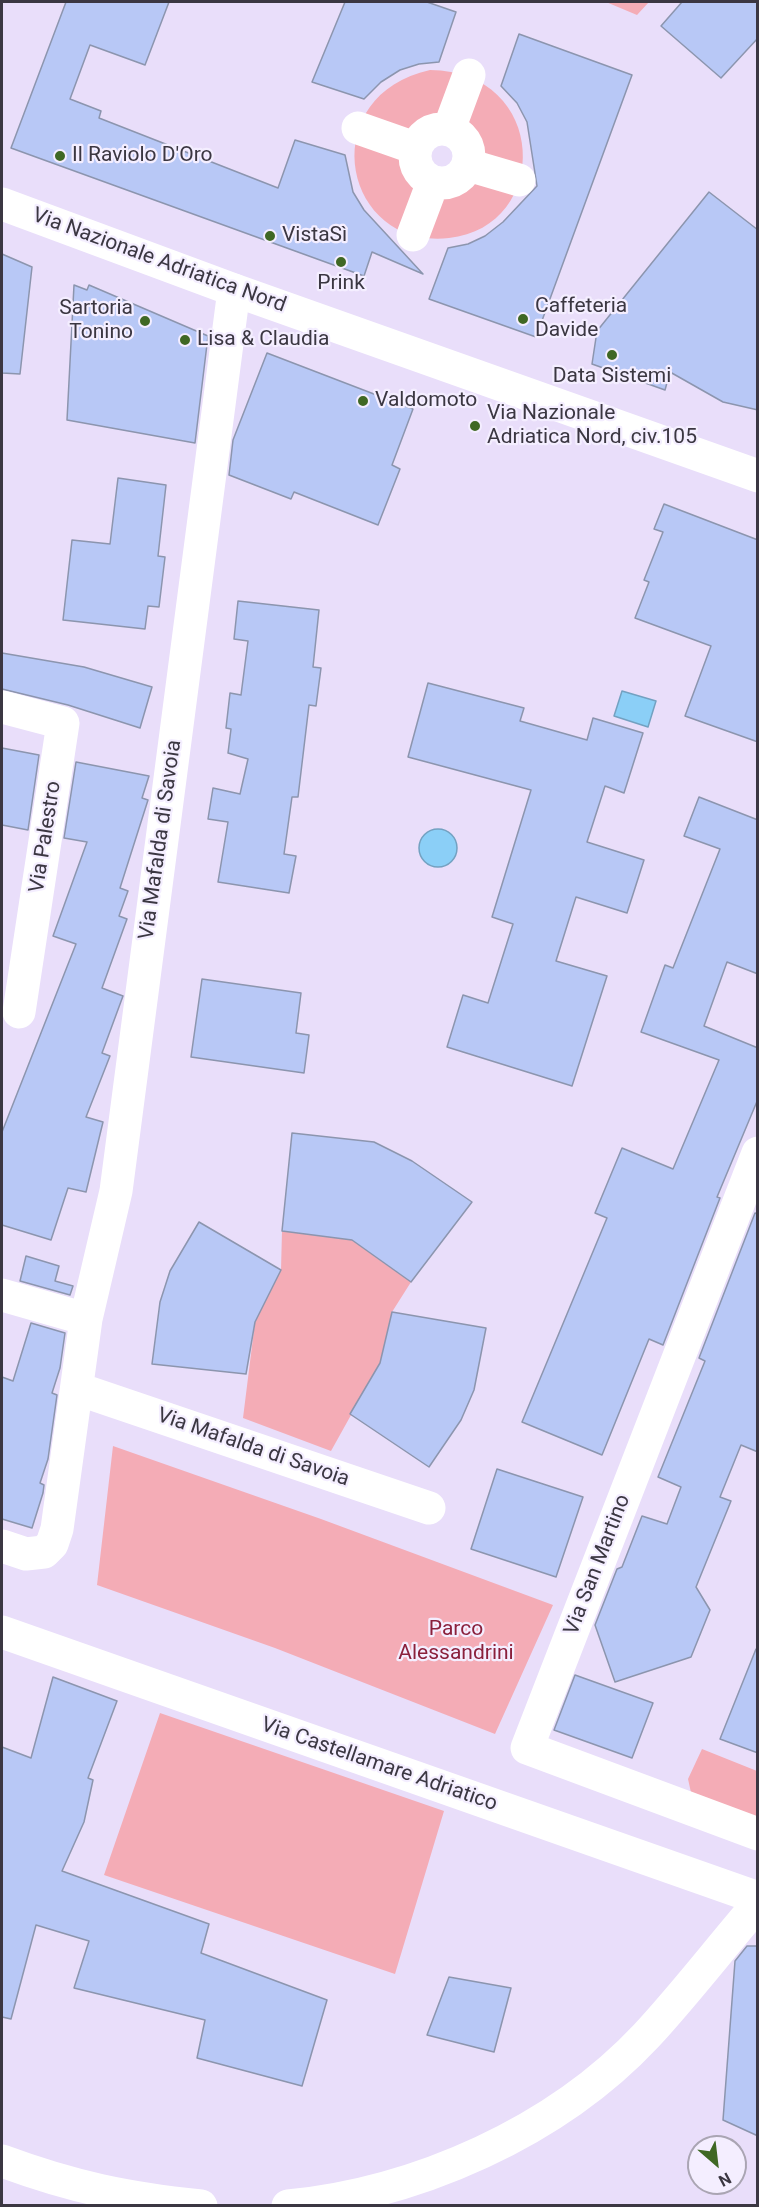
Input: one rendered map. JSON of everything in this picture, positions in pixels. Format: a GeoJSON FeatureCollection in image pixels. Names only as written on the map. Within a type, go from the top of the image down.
{"type":"FeatureCollection","features":[{"type":"Feature","properties":{"kind":"street"},"geometry":{"type":"LineString","coordinates":[[449,129],[469,75]]}},
{"type":"Feature","properties":{"kind":"street"},"geometry":{"type":"LineString","coordinates":[[358,128],[415,148]]}},
{"type":"Feature","properties":{"kind":"street"},"geometry":{"type":"LineString","coordinates":[[441,128],[449,129],[458,133],[468,147],[468,165],[458,179],[441,184],[433,182],[417,169],[415,148],[425,134],[441,128]]}},
{"type":"Feature","properties":{"kind":"street"},"geometry":{"type":"LineString","coordinates":[[468,165],[519,180]]}},
{"type":"Feature","properties":{"kind":"street"},"geometry":{"type":"LineString","coordinates":[[413,236],[433,182]]}},
{"type":"Feature","properties":{"kind":"street","name":"Via Nazionale Adriatica Nord"},"geometry":{"type":"LineString","coordinates":[[2,204],[234,290],[758,476]]}},
{"type":"Feature","properties":{"kind":"street","name":"Via Mafalda di Savoia"},"geometry":{"type":"LineString","coordinates":[[2,1546],[26,1554],[44,1552],[51,1544],[57,1529],[86,1319],[116,1191],[234,290]]}},
{"type":"Feature","properties":{"kind":"street","name":"Via Palestro"},"geometry":{"type":"LineString","coordinates":[[2,707],[63,723],[19,1012]]}},
{"type":"Feature","properties":{"kind":"street","name":"Via San Martino"},"geometry":{"type":"LineString","coordinates":[[758,1153],[527,1748],[758,1834]]}},
{"type":"Feature","properties":{"kind":"street"},"geometry":{"type":"LineString","coordinates":[[2,1295],[86,1319]]}},
{"type":"Feature","properties":{"kind":"street","name":"Via Mafalda di Savoia"},"geometry":{"type":"LineString","coordinates":[[78,1389],[429,1508]]}},
{"type":"Feature","properties":{"kind":"street","name":"Via Castellamare Adriatico"},"geometry":{"type":"LineString","coordinates":[[2,1632],[758,1898]]}},
{"type":"Feature","properties":{"kind":"street"},"geometry":{"type":"LineString","coordinates":[[288,2205],[386,2187],[442,2169],[499,2144],[564,2105],[645,2037],[758,1904]]}},
{"type":"Feature","properties":{"kind":"street"},"geometry":{"type":"LineString","coordinates":[[2,2161],[52,2180],[108,2194],[201,2205]]}},
{"type":"Feature","properties":{"kind":"green space"},"geometry":{"type":"Polygon","coordinates":[[[606,2],[649,2],[637,15],[606,2]]]}},
{"type":"Feature","properties":{"kind":"green space"},"geometry":{"type":"Polygon","coordinates":[[[430,70],[469,77],[498,95],[515,121],[523,150],[520,180],[506,207],[483,228],[449,238],[413,235],[384,220],[365,197],[356,168],[356,138],[369,109],[393,85],[430,70]],[[441,128],[422,139],[414,159],[422,174],[441,184],[457,177],[463,171],[467,164],[469,149],[466,142],[457,134],[441,128]]]}},
{"type":"Feature","properties":{"kind":"green space"},"geometry":{"type":"Polygon","coordinates":[[[282,1231],[352,1240],[411,1282],[392,1312],[380,1363],[331,1451],[243,1418],[255,1322],[281,1270],[282,1231]]]}},
{"type":"Feature","properties":{"kind":"green space","name":"Parco Alessandrini"},"geometry":{"type":"Polygon","coordinates":[[[113,1446],[321,1519],[553,1605],[495,1734],[275,1648],[97,1585],[113,1446]]]}},
{"type":"Feature","properties":{"kind":"green space"},"geometry":{"type":"Polygon","coordinates":[[[160,1713],[444,1811],[395,1974],[104,1875],[160,1713]]]}},
{"type":"Feature","properties":{"kind":"green space"},"geometry":{"type":"Polygon","coordinates":[[[702,1749],[757,1771],[757,1821],[692,1797],[688,1779],[702,1749]]]}},
{"type":"Feature","properties":{"kind":"water"},"geometry":{"type":"Polygon","coordinates":[[[622,691],[656,701],[648,727],[614,716],[622,691]]]}},
{"type":"Feature","properties":{"kind":"water"},"geometry":{"type":"Polygon","coordinates":[[[438,829],[451,835],[457,848],[451,861],[438,867],[425,861],[419,848],[425,835],[438,829]]]}},
{"type":"Feature","properties":{"kind":"building"},"geometry":{"type":"Polygon","coordinates":[[[66,2],[169,2],[145,65],[90,45],[70,99],[101,111],[99,118],[278,188],[295,140],[345,155],[353,192],[364,210],[423,274],[372,252],[364,276],[11,148],[66,2]]]}},
{"type":"Feature","properties":{"kind":"building"},"geometry":{"type":"Polygon","coordinates":[[[345,2],[427,2],[456,12],[439,62],[419,64],[400,70],[381,82],[364,99],[312,82],[345,2]]]}},
{"type":"Feature","properties":{"kind":"building"},"geometry":{"type":"Polygon","coordinates":[[[682,2],[758,2],[758,38],[721,78],[661,26],[682,2]]]}},
{"type":"Feature","properties":{"kind":"building"},"geometry":{"type":"Polygon","coordinates":[[[519,34],[632,75],[536,337],[429,299],[448,248],[468,244],[485,236],[503,222],[537,186],[527,122],[517,103],[501,86],[519,34]]]}},
{"type":"Feature","properties":{"kind":"building"},"geometry":{"type":"Polygon","coordinates":[[[709,192],[758,230],[758,410],[723,402],[670,372],[665,390],[592,364],[597,331],[709,192]]]}},
{"type":"Feature","properties":{"kind":"building"},"geometry":{"type":"Polygon","coordinates":[[[2,254],[32,267],[20,374],[2,373],[2,254]]]}},
{"type":"Feature","properties":{"kind":"building"},"geometry":{"type":"Polygon","coordinates":[[[74,285],[87,290],[89,285],[208,336],[195,443],[67,420],[74,285]]]}},
{"type":"Feature","properties":{"kind":"building"},"geometry":{"type":"Polygon","coordinates":[[[267,353],[413,409],[392,465],[400,469],[378,525],[294,492],[291,499],[229,475],[233,440],[267,353]]]}},
{"type":"Feature","properties":{"kind":"building"},"geometry":{"type":"Polygon","coordinates":[[[118,478],[166,485],[158,556],[165,557],[159,607],[148,606],[145,629],[63,620],[72,540],[110,544],[118,478]]]}},
{"type":"Feature","properties":{"kind":"building"},"geometry":{"type":"Polygon","coordinates":[[[664,504],[758,540],[758,742],[685,716],[711,646],[635,618],[649,582],[644,580],[663,532],[654,529],[664,504]]]}},
{"type":"Feature","properties":{"kind":"building"},"geometry":{"type":"Polygon","coordinates":[[[238,601],[319,610],[313,667],[321,668],[316,706],[309,705],[298,797],[292,797],[284,854],[296,856],[289,893],[218,882],[228,822],[208,819],[213,788],[240,794],[248,759],[228,753],[231,729],[226,728],[230,693],[241,695],[248,641],[234,639],[238,601]]]}},
{"type":"Feature","properties":{"kind":"building"},"geometry":{"type":"Polygon","coordinates":[[[2,653],[84,667],[152,687],[140,728],[68,705],[2,689],[2,653]]]}},
{"type":"Feature","properties":{"kind":"building"},"geometry":{"type":"Polygon","coordinates":[[[428,683],[524,708],[520,721],[587,740],[593,718],[643,733],[624,793],[605,786],[587,842],[644,860],[627,913],[576,897],[556,961],[607,976],[572,1086],[447,1047],[463,995],[488,1003],[513,924],[492,917],[531,790],[408,757],[428,683]]]}},
{"type":"Feature","properties":{"kind":"building"},"geometry":{"type":"Polygon","coordinates":[[[2,748],[39,755],[28,830],[2,825],[2,748]]]}},
{"type":"Feature","properties":{"kind":"building"},"geometry":{"type":"Polygon","coordinates":[[[76,762],[149,776],[142,798],[148,800],[120,888],[128,891],[119,916],[127,919],[102,988],[123,996],[102,1053],[110,1056],[86,1117],[103,1122],[86,1192],[68,1188],[51,1240],[2,1225],[2,1132],[76,944],[53,936],[87,842],[64,838],[76,762]]]}},
{"type":"Feature","properties":{"kind":"building"},"geometry":{"type":"Polygon","coordinates":[[[699,797],[758,820],[758,974],[727,962],[704,1026],[758,1048],[758,1099],[717,1197],[720,1198],[663,1345],[649,1339],[602,1455],[522,1422],[607,1218],[595,1213],[622,1148],[673,1169],[719,1060],[641,1032],[665,965],[673,968],[720,849],[684,836],[699,797]]]}},
{"type":"Feature","properties":{"kind":"building"},"geometry":{"type":"Polygon","coordinates":[[[202,979],[301,993],[296,1033],[309,1035],[304,1073],[191,1057],[202,979]]]}},
{"type":"Feature","properties":{"kind":"building"},"geometry":{"type":"Polygon","coordinates":[[[292,1133],[374,1142],[412,1161],[472,1202],[411,1282],[352,1240],[282,1231],[292,1133]]]}},
{"type":"Feature","properties":{"kind":"building"},"geometry":{"type":"Polygon","coordinates":[[[755,1213],[758,1214],[758,1452],[741,1445],[720,1497],[731,1501],[696,1587],[710,1610],[691,1657],[615,1682],[595,1625],[617,1569],[622,1567],[642,1516],[667,1524],[681,1487],[658,1477],[705,1361],[699,1358],[755,1213]]]}},
{"type":"Feature","properties":{"kind":"building"},"geometry":{"type":"Polygon","coordinates":[[[199,1222],[281,1270],[255,1322],[246,1374],[152,1364],[160,1302],[170,1271],[199,1222]]]}},
{"type":"Feature","properties":{"kind":"building"},"geometry":{"type":"Polygon","coordinates":[[[26,1256],[59,1266],[55,1281],[73,1286],[70,1295],[20,1281],[26,1256]]]}},
{"type":"Feature","properties":{"kind":"building"},"geometry":{"type":"Polygon","coordinates":[[[392,1312],[486,1328],[474,1390],[461,1420],[429,1467],[350,1414],[380,1363],[392,1312]]]}},
{"type":"Feature","properties":{"kind":"building"},"geometry":{"type":"Polygon","coordinates":[[[31,1323],[65,1333],[60,1368],[52,1393],[57,1395],[48,1459],[40,1483],[44,1485],[43,1493],[32,1528],[2,1519],[2,1377],[13,1381],[31,1323]]]}},
{"type":"Feature","properties":{"kind":"building"},"geometry":{"type":"Polygon","coordinates":[[[497,1469],[583,1497],[556,1577],[471,1549],[497,1469]]]}},
{"type":"Feature","properties":{"kind":"building"},"geometry":{"type":"Polygon","coordinates":[[[756,1649],[758,1649],[758,1753],[720,1739],[756,1649]]]}},
{"type":"Feature","properties":{"kind":"building"},"geometry":{"type":"Polygon","coordinates":[[[575,1675],[653,1703],[632,1758],[554,1730],[575,1675]]]}},
{"type":"Feature","properties":{"kind":"building"},"geometry":{"type":"Polygon","coordinates":[[[53,1677],[117,1701],[88,1778],[93,1780],[84,1822],[62,1871],[209,1924],[201,1953],[327,2000],[302,2086],[197,2058],[205,2020],[74,1988],[89,1941],[36,1925],[11,2019],[2,2017],[2,1747],[31,1758],[53,1677]]]}},
{"type":"Feature","properties":{"kind":"building"},"geometry":{"type":"Polygon","coordinates":[[[747,1946],[758,1946],[758,2136],[723,2120],[735,1961],[747,1946]]]}},
{"type":"Feature","properties":{"kind":"building"},"geometry":{"type":"Polygon","coordinates":[[[449,1977],[511,1988],[494,2052],[427,2035],[449,1977]]]}},
{"type":"Feature","properties":{"kind":"place","name":"Il Raviolo D'Oro"},"geometry":{"type":"Point","coordinates":[60,156]}},
{"type":"Feature","properties":{"kind":"place","name":"VistaSì"},"geometry":{"type":"Point","coordinates":[270,236]}},
{"type":"Feature","properties":{"kind":"place","name":"Prink"},"geometry":{"type":"Point","coordinates":[341,262]}},
{"type":"Feature","properties":{"kind":"place","name":"Caffeteria Davide"},"geometry":{"type":"Point","coordinates":[523,319]}},
{"type":"Feature","properties":{"kind":"place","name":"Sartoria Tonino"},"geometry":{"type":"Point","coordinates":[145,321]}},
{"type":"Feature","properties":{"kind":"place","name":"Lisa & Claudia"},"geometry":{"type":"Point","coordinates":[185,340]}},
{"type":"Feature","properties":{"kind":"place","name":"Data Sistemi"},"geometry":{"type":"Point","coordinates":[612,355]}},
{"type":"Feature","properties":{"kind":"place","name":"Valdomoto"},"geometry":{"type":"Point","coordinates":[363,401]}},
{"type":"Feature","properties":{"kind":"place","name":"Via Nazionale Adriatica Nord, civ.105"},"geometry":{"type":"Point","coordinates":[475,426]}}]}
